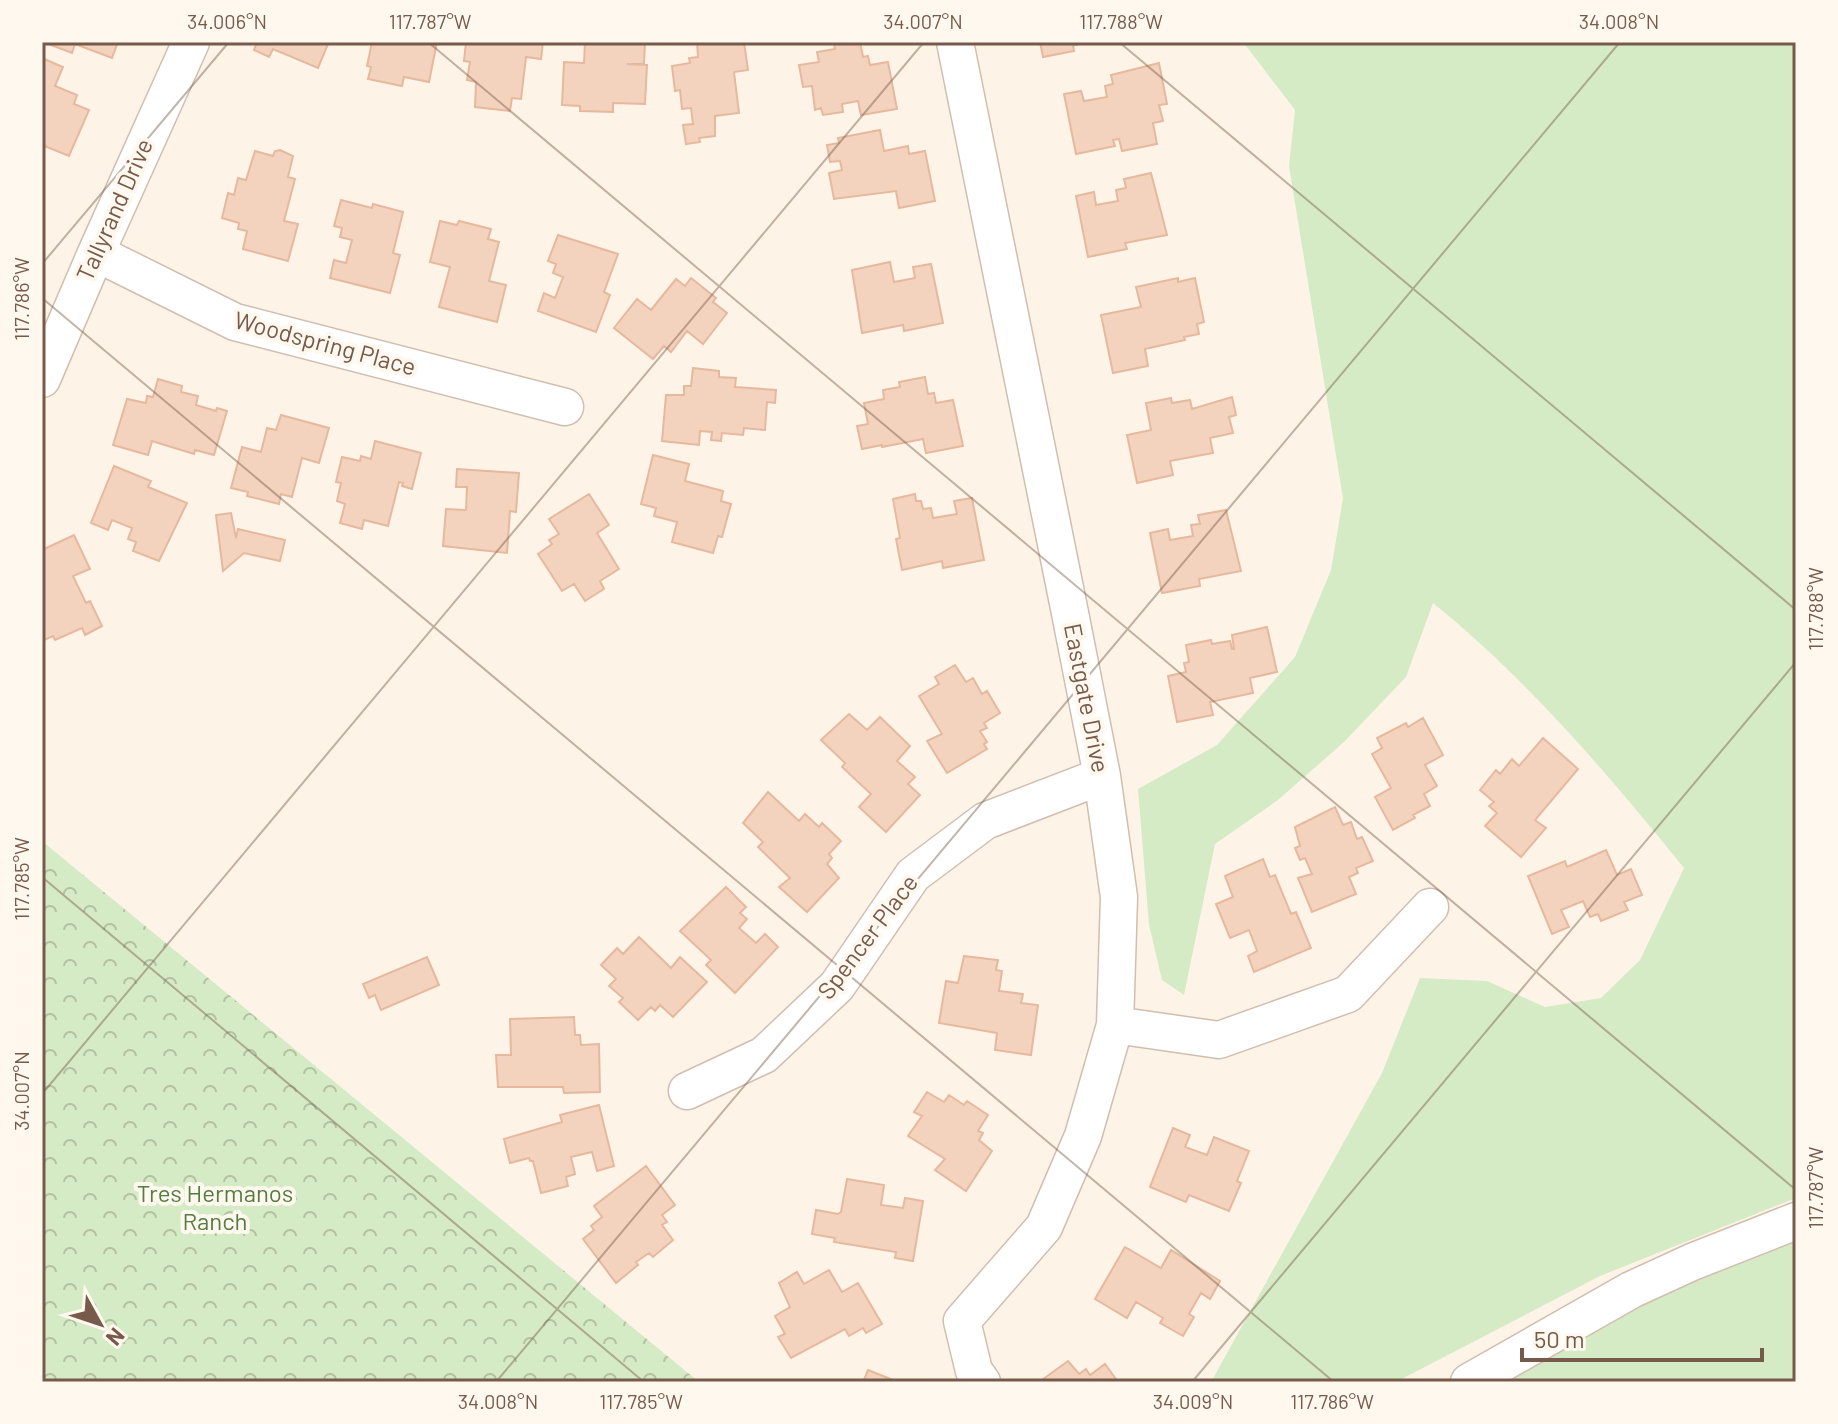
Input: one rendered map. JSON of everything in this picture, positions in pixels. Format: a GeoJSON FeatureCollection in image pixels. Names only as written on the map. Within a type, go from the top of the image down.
{"type":"FeatureCollection","features":[{"type":"Feature","properties":{"kind":"street","name":"Tallyrand Drive"},"geometry":{"type":"LineString","coordinates":[[42,379],[191,42]]}},
{"type":"Feature","properties":{"kind":"street","name":"Eastgate Drive"},"geometry":{"type":"LineString","coordinates":[[955,42],[1102,776],[1119,897],[1115,1025],[1083,1136],[1044,1227],[962,1321],[974,1371],[982,1382]]}},
{"type":"Feature","properties":{"kind":"street","name":"Woodspring Place"},"geometry":{"type":"LineString","coordinates":[[96,253],[235,322],[565,407]]}},
{"type":"Feature","properties":{"kind":"street","name":"Spencer Place"},"geometry":{"type":"LineString","coordinates":[[687,1091],[764,1055],[837,986],[913,875],[985,821],[1102,776]]}},
{"type":"Feature","properties":{"kind":"street"},"geometry":{"type":"LineString","coordinates":[[1115,1025],[1219,1040],[1348,994],[1430,907]]}},
{"type":"Feature","properties":{"kind":"street"},"geometry":{"type":"LineString","coordinates":[[1469,1382],[1631,1290],[1796,1221]]}},
{"type":"Feature","properties":{"kind":"green space"},"geometry":{"type":"Polygon","coordinates":[[[1243,42],[1796,42],[1796,1198],[1600,1276],[1396,1382],[1211,1382],[1382,1073],[1420,978],[1487,981],[1545,1007],[1601,998],[1640,960],[1684,868],[1534,695],[1433,603],[1406,677],[1344,742],[1278,800],[1215,844],[1184,995],[1162,980],[1149,925],[1138,789],[1217,745],[1295,657],[1331,570],[1343,498],[1289,166],[1295,110],[1243,42]]]}},
{"type":"Feature","properties":{"kind":"green space","name":"Tres Hermanos Ranch"},"geometry":{"type":"Polygon","coordinates":[[[42,841],[699,1382],[42,1382],[42,841]]]}},
{"type":"Feature","properties":{"kind":"green space"},"geometry":{"type":"Polygon","coordinates":[[[1796,1226],[1796,1382],[1495,1382],[1551,1350],[1796,1226]]]}},
{"type":"Feature","properties":{"kind":"building"},"geometry":{"type":"Polygon","coordinates":[[[43,42],[118,42],[112,58],[75,44],[72,53],[43,42]]]}},
{"type":"Feature","properties":{"kind":"building"},"geometry":{"type":"Polygon","coordinates":[[[257,42],[328,44],[318,68],[273,49],[269,57],[254,50],[257,42]]]}},
{"type":"Feature","properties":{"kind":"building"},"geometry":{"type":"Polygon","coordinates":[[[372,42],[437,42],[429,82],[404,77],[402,86],[368,79],[372,42]]]}},
{"type":"Feature","properties":{"kind":"building"},"geometry":{"type":"Polygon","coordinates":[[[466,42],[543,42],[541,59],[526,57],[521,99],[512,98],[510,111],[475,107],[476,82],[467,80],[470,62],[464,61],[466,42]]]}},
{"type":"Feature","properties":{"kind":"building"},"geometry":{"type":"Polygon","coordinates":[[[585,42],[645,42],[644,64],[627,64],[647,65],[645,104],[613,103],[613,112],[580,111],[580,106],[562,105],[564,62],[584,63],[585,42]]]}},
{"type":"Feature","properties":{"kind":"building"},"geometry":{"type":"Polygon","coordinates":[[[697,42],[744,42],[748,70],[734,72],[739,113],[715,116],[715,136],[686,144],[683,125],[693,124],[691,108],[682,109],[680,90],[675,91],[672,66],[690,63],[689,58],[698,57],[697,42]]]}},
{"type":"Feature","properties":{"kind":"building"},"geometry":{"type":"Polygon","coordinates":[[[860,42],[863,57],[868,56],[870,65],[888,62],[897,109],[861,115],[858,101],[842,104],[843,112],[823,115],[821,108],[815,110],[812,86],[803,87],[799,65],[819,62],[817,52],[835,49],[834,43],[860,42]]]}},
{"type":"Feature","properties":{"kind":"building"},"geometry":{"type":"Polygon","coordinates":[[[1040,42],[1076,42],[1077,45],[1073,45],[1074,51],[1043,57],[1040,42]]]}},
{"type":"Feature","properties":{"kind":"building"},"geometry":{"type":"Polygon","coordinates":[[[42,58],[63,67],[55,86],[77,95],[74,104],[89,110],[69,156],[42,145],[42,58]]]}},
{"type":"Feature","properties":{"kind":"building"},"geometry":{"type":"Polygon","coordinates":[[[1159,63],[1167,104],[1159,105],[1163,121],[1153,123],[1157,144],[1122,151],[1119,139],[1113,140],[1115,146],[1076,154],[1064,94],[1081,91],[1084,101],[1107,97],[1105,86],[1113,84],[1111,75],[1159,63]]]}},
{"type":"Feature","properties":{"kind":"building"},"geometry":{"type":"Polygon","coordinates":[[[880,130],[884,151],[908,146],[909,154],[925,151],[935,201],[899,208],[896,191],[834,199],[829,173],[842,170],[840,161],[830,162],[827,145],[839,143],[838,138],[880,130]]]}},
{"type":"Feature","properties":{"kind":"building"},"geometry":{"type":"Polygon","coordinates":[[[255,151],[273,156],[275,151],[293,156],[288,177],[295,179],[284,221],[298,224],[288,261],[243,249],[247,231],[238,229],[239,223],[222,218],[228,193],[234,195],[238,178],[246,180],[255,151]]]}},
{"type":"Feature","properties":{"kind":"building"},"geometry":{"type":"Polygon","coordinates":[[[1151,173],[1167,235],[1125,243],[1127,249],[1088,257],[1076,196],[1094,192],[1096,205],[1118,201],[1116,190],[1126,188],[1124,179],[1151,173]]]}},
{"type":"Feature","properties":{"kind":"building"},"geometry":{"type":"Polygon","coordinates":[[[341,200],[403,212],[393,253],[400,255],[390,293],[330,278],[334,260],[346,263],[352,240],[340,237],[342,228],[334,226],[341,200]]]}},
{"type":"Feature","properties":{"kind":"building"},"geometry":{"type":"Polygon","coordinates":[[[440,221],[457,225],[459,221],[491,229],[488,239],[499,242],[489,281],[506,285],[497,322],[439,307],[450,267],[430,262],[440,221]]]}},
{"type":"Feature","properties":{"kind":"building"},"geometry":{"type":"Polygon","coordinates":[[[558,235],[618,254],[604,292],[610,295],[596,332],[538,311],[544,293],[555,298],[563,277],[553,273],[556,264],[548,261],[558,235]]]}},
{"type":"Feature","properties":{"kind":"building"},"geometry":{"type":"Polygon","coordinates":[[[890,262],[894,282],[915,278],[913,267],[931,264],[943,323],[904,331],[903,325],[862,333],[852,270],[890,262]]]}},
{"type":"Feature","properties":{"kind":"building"},"geometry":{"type":"Polygon","coordinates":[[[691,278],[716,298],[713,302],[727,313],[703,344],[687,331],[671,352],[664,346],[653,359],[614,328],[637,299],[651,310],[676,279],[685,286],[691,278]]]}},
{"type":"Feature","properties":{"kind":"building"},"geometry":{"type":"Polygon","coordinates":[[[1178,278],[1178,282],[1195,278],[1204,322],[1197,324],[1199,334],[1145,349],[1148,366],[1113,373],[1101,315],[1141,307],[1136,287],[1178,278]]]}},
{"type":"Feature","properties":{"kind":"building"},"geometry":{"type":"Polygon","coordinates":[[[693,368],[719,371],[719,377],[736,378],[735,387],[776,390],[775,403],[767,402],[765,430],[744,428],[743,435],[722,433],[721,441],[711,440],[712,432],[700,431],[699,445],[662,441],[666,395],[684,395],[684,386],[691,386],[693,368]]]}},
{"type":"Feature","properties":{"kind":"building"},"geometry":{"type":"Polygon","coordinates":[[[925,377],[928,394],[934,393],[936,403],[953,400],[963,446],[926,453],[923,439],[862,449],[857,426],[868,424],[864,403],[884,399],[883,390],[900,387],[899,382],[925,377]]]}},
{"type":"Feature","properties":{"kind":"building"},"geometry":{"type":"Polygon","coordinates":[[[158,379],[182,386],[181,392],[198,396],[196,405],[227,411],[214,455],[195,450],[194,454],[152,441],[148,455],[113,445],[127,399],[146,403],[147,396],[153,397],[158,379]]]}},
{"type":"Feature","properties":{"kind":"building"},"geometry":{"type":"Polygon","coordinates":[[[1232,397],[1236,415],[1229,417],[1233,433],[1210,438],[1213,453],[1170,461],[1173,475],[1137,483],[1127,435],[1151,430],[1146,403],[1171,398],[1172,403],[1190,400],[1192,409],[1232,397]]]}},
{"type":"Feature","properties":{"kind":"building"},"geometry":{"type":"Polygon","coordinates":[[[281,415],[329,428],[319,463],[302,458],[292,497],[281,494],[279,504],[247,496],[248,492],[231,488],[242,447],[261,452],[267,428],[276,430],[281,415]]]}},
{"type":"Feature","properties":{"kind":"building"},"geometry":{"type":"Polygon","coordinates":[[[375,441],[421,453],[412,489],[399,482],[388,526],[364,520],[362,529],[340,523],[345,504],[337,501],[341,483],[336,482],[342,457],[360,461],[361,456],[371,459],[375,441]]]}},
{"type":"Feature","properties":{"kind":"building"},"geometry":{"type":"Polygon","coordinates":[[[653,455],[689,464],[685,481],[723,491],[721,501],[731,504],[722,537],[718,536],[713,553],[672,542],[677,522],[654,516],[656,508],[641,504],[653,455]]]}},
{"type":"Feature","properties":{"kind":"building"},"geometry":{"type":"Polygon","coordinates":[[[114,466],[151,481],[148,487],[187,503],[159,561],[133,551],[136,542],[128,539],[132,528],[112,520],[108,530],[91,523],[114,466]]]}},
{"type":"Feature","properties":{"kind":"building"},"geometry":{"type":"Polygon","coordinates":[[[457,469],[519,473],[516,512],[510,511],[507,553],[443,546],[446,509],[466,510],[467,487],[456,487],[457,469]]]}},
{"type":"Feature","properties":{"kind":"building"},"geometry":{"type":"Polygon","coordinates":[[[589,494],[609,525],[597,533],[619,569],[600,581],[604,589],[585,601],[574,584],[562,591],[538,554],[552,544],[549,540],[559,534],[549,519],[589,494]]]}},
{"type":"Feature","properties":{"kind":"building"},"geometry":{"type":"Polygon","coordinates":[[[915,494],[916,501],[921,501],[923,509],[931,508],[933,518],[957,514],[954,501],[972,498],[984,560],[943,568],[942,561],[902,570],[893,499],[915,494]]]}},
{"type":"Feature","properties":{"kind":"building"},"geometry":{"type":"Polygon","coordinates":[[[1226,510],[1241,571],[1199,579],[1200,586],[1162,593],[1150,533],[1168,529],[1170,540],[1193,536],[1191,525],[1200,524],[1198,515],[1226,510]]]}},
{"type":"Feature","properties":{"kind":"building"},"geometry":{"type":"Polygon","coordinates":[[[231,513],[236,538],[238,529],[285,540],[280,561],[244,553],[223,571],[216,515],[231,513]]]}},
{"type":"Feature","properties":{"kind":"building"},"geometry":{"type":"Polygon","coordinates":[[[74,535],[90,569],[73,576],[102,626],[85,635],[82,628],[55,640],[53,636],[42,641],[42,550],[74,535]]]}},
{"type":"Feature","properties":{"kind":"building"},"geometry":{"type":"Polygon","coordinates":[[[1267,627],[1277,672],[1250,678],[1253,693],[1210,702],[1213,715],[1177,722],[1168,676],[1186,672],[1184,663],[1189,662],[1186,645],[1211,640],[1212,644],[1230,641],[1234,649],[1232,635],[1267,627]]]}},
{"type":"Feature","properties":{"kind":"building"},"geometry":{"type":"Polygon","coordinates":[[[955,665],[966,682],[973,678],[982,694],[987,691],[1000,713],[984,723],[987,728],[980,731],[987,742],[984,744],[987,749],[947,773],[927,741],[942,734],[919,696],[939,684],[935,677],[955,665]]]}},
{"type":"Feature","properties":{"kind":"building"},"geometry":{"type":"Polygon","coordinates":[[[849,714],[867,730],[880,717],[910,746],[897,761],[915,777],[908,784],[920,795],[886,832],[859,807],[871,794],[842,767],[845,763],[821,740],[849,714]]]}},
{"type":"Feature","properties":{"kind":"building"},"geometry":{"type":"Polygon","coordinates":[[[1423,718],[1443,755],[1425,765],[1437,786],[1424,794],[1430,806],[1393,830],[1375,797],[1391,788],[1372,754],[1382,748],[1377,738],[1423,718]]]}},
{"type":"Feature","properties":{"kind":"building"},"geometry":{"type":"Polygon","coordinates":[[[1543,738],[1578,769],[1535,820],[1546,828],[1521,857],[1485,826],[1497,813],[1489,806],[1494,802],[1480,790],[1496,770],[1500,774],[1512,759],[1519,766],[1543,738]]]}},
{"type":"Feature","properties":{"kind":"building"},"geometry":{"type":"Polygon","coordinates":[[[768,792],[799,821],[805,814],[819,827],[822,823],[841,841],[829,854],[832,858],[827,864],[839,878],[807,912],[779,887],[790,878],[758,847],[763,842],[743,823],[768,792]]]}},
{"type":"Feature","properties":{"kind":"building"},"geometry":{"type":"Polygon","coordinates":[[[1335,807],[1343,825],[1351,822],[1357,839],[1362,837],[1373,861],[1356,868],[1358,873],[1349,877],[1356,894],[1312,912],[1298,878],[1312,874],[1305,858],[1300,860],[1295,848],[1300,846],[1295,827],[1335,807]]]}},
{"type":"Feature","properties":{"kind":"building"},"geometry":{"type":"Polygon","coordinates":[[[1606,850],[1617,875],[1631,869],[1642,895],[1624,902],[1628,910],[1601,921],[1598,914],[1590,917],[1583,901],[1561,910],[1569,927],[1552,934],[1528,876],[1565,861],[1567,867],[1606,850]]]}},
{"type":"Feature","properties":{"kind":"building"},"geometry":{"type":"Polygon","coordinates":[[[1263,859],[1270,877],[1275,875],[1291,914],[1296,912],[1311,948],[1254,972],[1248,956],[1257,951],[1249,930],[1230,938],[1216,904],[1233,897],[1225,876],[1263,859]]]}},
{"type":"Feature","properties":{"kind":"building"},"geometry":{"type":"Polygon","coordinates":[[[726,887],[746,907],[740,913],[747,919],[739,928],[756,943],[765,934],[778,947],[735,993],[706,965],[711,960],[680,931],[726,887]]]}},
{"type":"Feature","properties":{"kind":"building"},"geometry":{"type":"Polygon","coordinates":[[[639,937],[671,968],[680,957],[707,982],[673,1017],[660,1005],[655,1011],[651,1007],[638,1020],[619,1002],[623,998],[609,986],[616,979],[601,965],[617,948],[623,954],[639,937]]]}},
{"type":"Feature","properties":{"kind":"building"},"geometry":{"type":"Polygon","coordinates":[[[964,956],[998,960],[996,970],[1002,971],[999,991],[1023,994],[1021,1003],[1038,1005],[1031,1055],[995,1050],[997,1033],[939,1023],[946,981],[958,983],[964,956]]]}},
{"type":"Feature","properties":{"kind":"building"},"geometry":{"type":"Polygon","coordinates":[[[427,957],[439,985],[381,1010],[375,995],[369,998],[363,984],[427,957]]]}},
{"type":"Feature","properties":{"kind":"building"},"geometry":{"type":"Polygon","coordinates":[[[574,1017],[575,1035],[580,1035],[581,1045],[599,1044],[600,1092],[564,1093],[563,1087],[498,1087],[496,1055],[511,1055],[510,1019],[574,1017]]]}},
{"type":"Feature","properties":{"kind":"building"},"geometry":{"type":"Polygon","coordinates":[[[927,1092],[944,1102],[949,1095],[964,1105],[967,1101],[988,1115],[978,1131],[983,1133],[979,1140],[992,1151],[966,1191],[935,1170],[945,1159],[908,1136],[922,1116],[914,1112],[927,1092]]]}},
{"type":"Feature","properties":{"kind":"building"},"geometry":{"type":"Polygon","coordinates":[[[599,1105],[614,1166],[597,1171],[592,1152],[571,1157],[575,1174],[566,1177],[568,1186],[541,1193],[533,1161],[529,1158],[510,1163],[504,1139],[562,1122],[560,1115],[599,1105]]]}},
{"type":"Feature","properties":{"kind":"building"},"geometry":{"type":"Polygon","coordinates":[[[1173,1128],[1190,1135],[1185,1147],[1207,1155],[1214,1137],[1249,1151],[1237,1181],[1241,1183],[1229,1211],[1189,1195],[1186,1202],[1150,1187],[1173,1128]]]}},
{"type":"Feature","properties":{"kind":"building"},"geometry":{"type":"Polygon","coordinates":[[[646,1166],[675,1205],[662,1215],[667,1222],[662,1225],[673,1240],[653,1257],[649,1253],[636,1262],[638,1265],[616,1283],[583,1239],[594,1230],[591,1226],[602,1217],[594,1206],[646,1166]]]}},
{"type":"Feature","properties":{"kind":"building"},"geometry":{"type":"Polygon","coordinates":[[[847,1179],[884,1185],[881,1205],[903,1208],[905,1198],[923,1201],[913,1261],[895,1258],[896,1252],[834,1242],[835,1238],[812,1234],[816,1210],[841,1212],[847,1179]]]}},
{"type":"Feature","properties":{"kind":"building"},"geometry":{"type":"Polygon","coordinates":[[[1125,1247],[1161,1268],[1171,1250],[1220,1281],[1210,1299],[1201,1293],[1189,1314],[1194,1317],[1183,1336],[1160,1323],[1163,1318],[1136,1302],[1127,1318],[1095,1299],[1125,1247]]]}},
{"type":"Feature","properties":{"kind":"building"},"geometry":{"type":"Polygon","coordinates":[[[829,1270],[842,1292],[858,1283],[882,1324],[866,1333],[863,1328],[849,1336],[845,1329],[791,1358],[778,1337],[785,1334],[775,1316],[790,1307],[779,1283],[797,1272],[804,1284],[829,1270]]]}},
{"type":"Feature","properties":{"kind":"building"},"geometry":{"type":"Polygon","coordinates":[[[1068,1361],[1079,1374],[1086,1369],[1090,1375],[1105,1364],[1118,1382],[1039,1382],[1068,1361]]]}},
{"type":"Feature","properties":{"kind":"building"},"geometry":{"type":"Polygon","coordinates":[[[868,1370],[898,1382],[863,1382],[868,1370]]]}}]}
